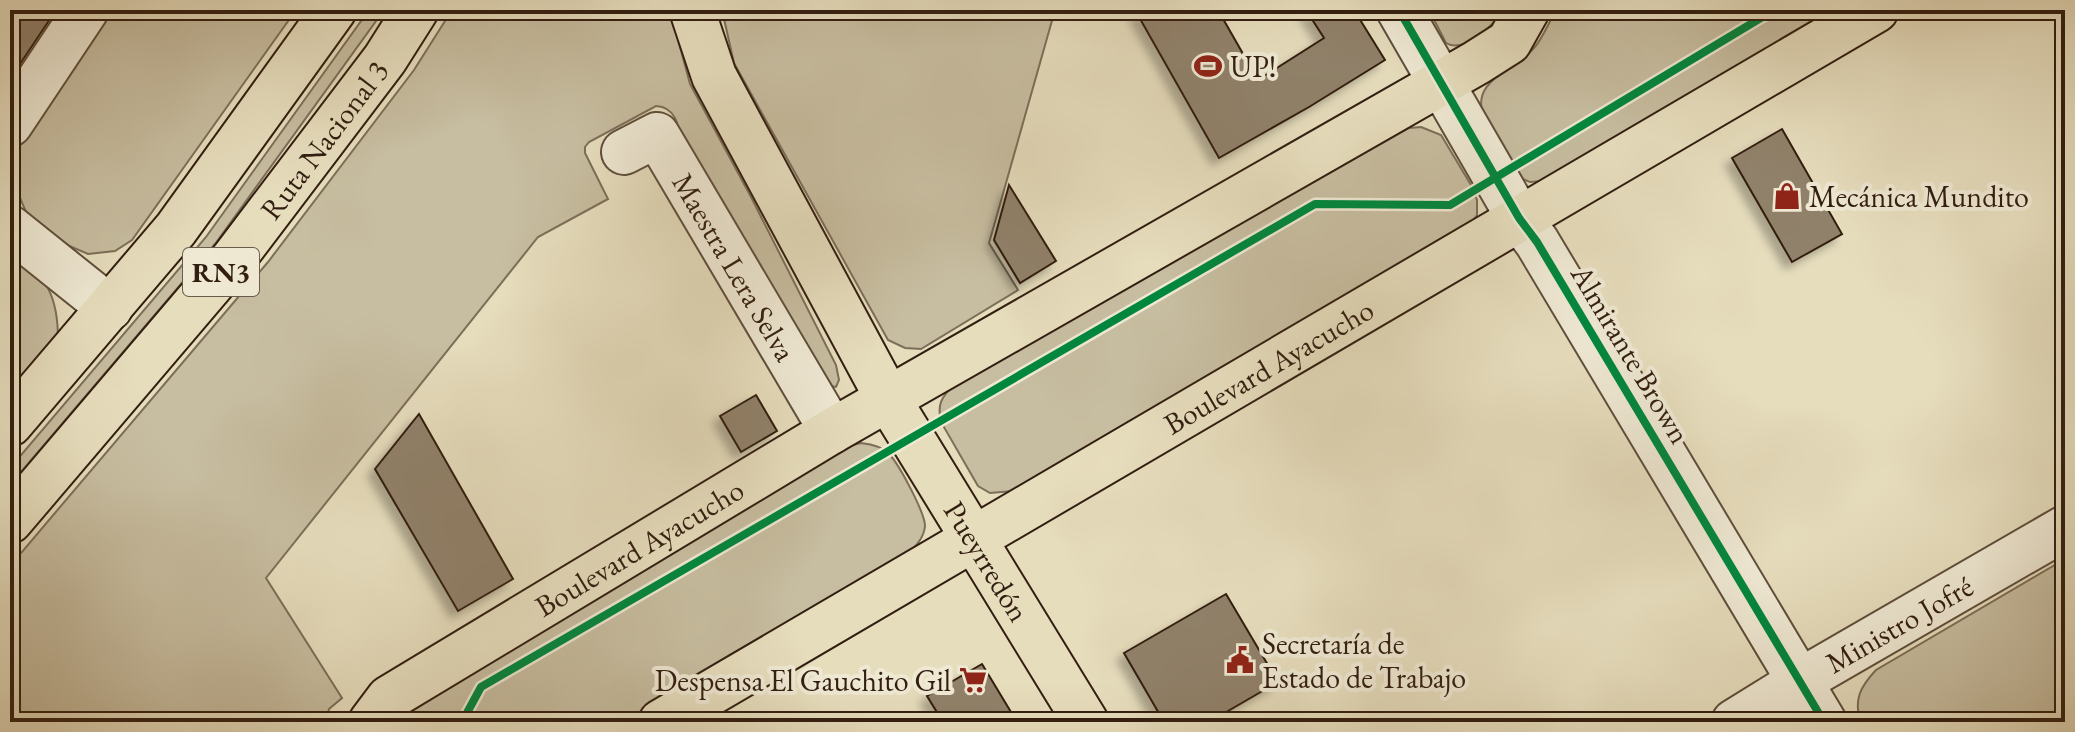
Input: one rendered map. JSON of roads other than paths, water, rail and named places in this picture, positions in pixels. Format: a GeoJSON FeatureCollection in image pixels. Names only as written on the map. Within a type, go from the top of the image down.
{"type":"FeatureCollection","features":[{"type":"Feature","properties":{"kind":"main road","name":"RN3"},"geometry":{"type":"LineString","coordinates":[[10,424],[182,221],[334,10]]}},
{"type":"Feature","properties":{"kind":"main road","name":"Ruta Nacional 3"},"geometry":{"type":"LineString","coordinates":[[10,521],[234,258],[385,59],[416,10]]}},
{"type":"Feature","properties":{"kind":"main road","name":"Pueyrredón"},"geometry":{"type":"LineString","coordinates":[[692,10],[720,89],[888,399],[1086,722]]}},
{"type":"Feature","properties":{"kind":"main road","name":"Boulevard Ayacucho"},"geometry":{"type":"LineString","coordinates":[[371,722],[389,698],[832,431],[1509,42],[1527,10]]}},
{"type":"Feature","properties":{"kind":"main road","name":"Boulevard Ayacucho"},"geometry":{"type":"LineString","coordinates":[[661,722],[1876,10]]}},
{"type":"Feature","properties":{"kind":"street"},"geometry":{"type":"LineString","coordinates":[[10,124],[86,10]]}},
{"type":"Feature","properties":{"kind":"street","name":"Almirante Brown"},"geometry":{"type":"LineString","coordinates":[[1399,10],[1519,218],[1537,242],[1824,722]]}},
{"type":"Feature","properties":{"kind":"street","name":"Maestra Lera Selva"},"geometry":{"type":"LineString","coordinates":[[624,152],[657,135],[832,431]]}},
{"type":"Feature","properties":{"kind":"street"},"geometry":{"type":"LineString","coordinates":[[10,228],[110,308]]}},
{"type":"Feature","properties":{"kind":"street","name":"Ministro Jofré"},"geometry":{"type":"LineString","coordinates":[[1734,722],[2065,528]]}},
{"type":"Feature","properties":{"kind":"place","name":"UP!"},"geometry":{"type":"Point","coordinates":[1208,66]}},
{"type":"Feature","properties":{"kind":"place","name":"Mecánica Mundito"},"geometry":{"type":"Point","coordinates":[1787,196]}},
{"type":"Feature","properties":{"kind":"place","name":"Secretaría de Estado de Trabajo"},"geometry":{"type":"Point","coordinates":[1240,660]}},
{"type":"Feature","properties":{"kind":"place","name":"Despensa El Gauchito Gil"},"geometry":{"type":"Point","coordinates":[973,680]}}]}
